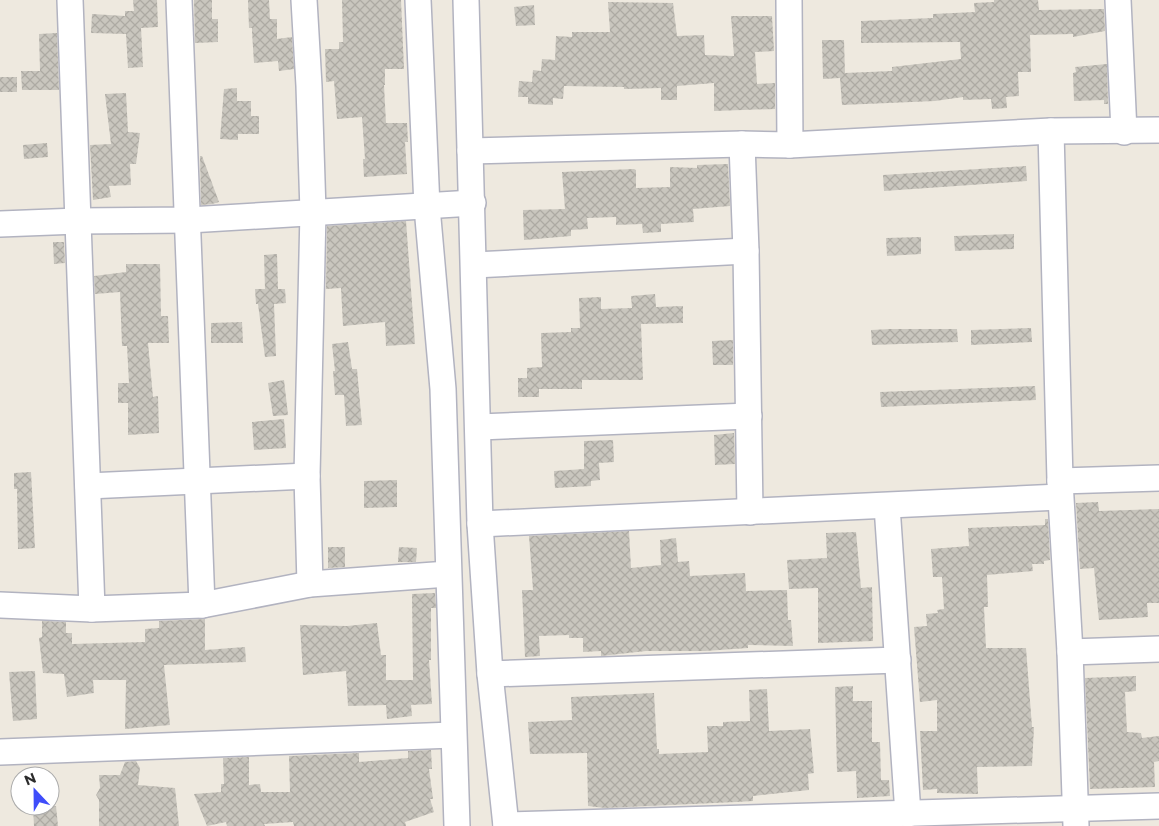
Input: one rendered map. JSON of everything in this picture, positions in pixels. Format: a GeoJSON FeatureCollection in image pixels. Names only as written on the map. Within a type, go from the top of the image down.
{"type":"FeatureCollection","features":[{"type":"Feature","properties":{"kind":"street"},"geometry":{"type":"LineString","coordinates":[[70,0],[92,609]]}},
{"type":"Feature","properties":{"kind":"street"},"geometry":{"type":"LineString","coordinates":[[179,0],[202,605]]}},
{"type":"Feature","properties":{"kind":"street"},"geometry":{"type":"LineString","coordinates":[[304,0],[310,86],[313,212],[307,476],[310,584]]}},
{"type":"Feature","properties":{"kind":"street"},"geometry":{"type":"LineString","coordinates":[[418,0],[428,206],[443,389],[457,826]]}},
{"type":"Feature","properties":{"kind":"street"},"geometry":{"type":"LineString","coordinates":[[466,0],[479,427],[480,524],[490,674],[506,826],[812,822],[908,814],[1075,817],[1159,806]]}},
{"type":"Feature","properties":{"kind":"street"},"geometry":{"type":"LineString","coordinates":[[789,0],[790,145]]}},
{"type":"Feature","properties":{"kind":"street"},"geometry":{"type":"LineString","coordinates":[[1118,0],[1124,132]]}},
{"type":"Feature","properties":{"kind":"street"},"geometry":{"type":"LineString","coordinates":[[470,151],[742,144],[790,145],[1051,131],[1124,132],[1159,130]]}},
{"type":"Feature","properties":{"kind":"street"},"geometry":{"type":"LineString","coordinates":[[1051,131],[1060,489],[1070,652],[1075,817]]}},
{"type":"Feature","properties":{"kind":"street"},"geometry":{"type":"LineString","coordinates":[[742,144],[746,251],[750,512]]}},
{"type":"Feature","properties":{"kind":"street"},"geometry":{"type":"LineString","coordinates":[[0,224],[188,220],[473,204]]}},
{"type":"Feature","properties":{"kind":"street"},"geometry":{"type":"LineString","coordinates":[[474,265],[746,251]]}},
{"type":"Feature","properties":{"kind":"street"},"geometry":{"type":"LineString","coordinates":[[479,427],[748,416]]}},
{"type":"Feature","properties":{"kind":"street"},"geometry":{"type":"LineString","coordinates":[[88,486],[307,476]]}},
{"type":"Feature","properties":{"kind":"street"},"geometry":{"type":"LineString","coordinates":[[480,524],[887,506],[1159,478]]}},
{"type":"Feature","properties":{"kind":"street"},"geometry":{"type":"LineString","coordinates":[[887,506],[908,814]]}},
{"type":"Feature","properties":{"kind":"street"},"geometry":{"type":"LineString","coordinates":[[0,605],[92,609],[202,605],[310,584],[448,574]]}},
{"type":"Feature","properties":{"kind":"street"},"geometry":{"type":"LineString","coordinates":[[1070,652],[1159,649]]}},
{"type":"Feature","properties":{"kind":"street"},"geometry":{"type":"LineString","coordinates":[[490,674],[898,660]]}},
{"type":"Feature","properties":{"kind":"street"},"geometry":{"type":"LineString","coordinates":[[0,752],[453,735]]}},
{"type":"Feature","properties":{"kind":"building"},"geometry":{"type":"Polygon","coordinates":[[[133,0],[157,0],[158,27],[141,28],[143,67],[128,68],[126,34],[91,33],[92,14],[125,16],[125,11],[134,11],[133,0]]]}},
{"type":"Feature","properties":{"kind":"building"},"geometry":{"type":"Polygon","coordinates":[[[194,0],[212,0],[212,19],[218,19],[218,42],[195,43],[194,0]]]}},
{"type":"Feature","properties":{"kind":"building"},"geometry":{"type":"Polygon","coordinates":[[[248,0],[269,0],[270,19],[277,19],[277,39],[292,37],[294,69],[279,71],[278,61],[254,63],[252,28],[249,28],[248,0]]]}},
{"type":"Feature","properties":{"kind":"building"},"geometry":{"type":"Polygon","coordinates":[[[342,0],[401,0],[404,69],[385,69],[384,85],[386,123],[407,123],[408,142],[405,142],[407,174],[364,177],[363,159],[365,159],[362,117],[337,119],[334,81],[326,82],[325,49],[339,49],[339,42],[343,42],[342,0]]]}},
{"type":"Feature","properties":{"kind":"building"},"geometry":{"type":"Polygon","coordinates":[[[994,0],[1038,0],[1039,10],[1104,9],[1105,31],[1073,37],[1073,34],[1030,35],[1031,72],[1018,72],[1019,96],[1006,97],[1007,108],[992,109],[991,99],[963,100],[963,97],[935,101],[842,105],[840,78],[823,79],[822,40],[844,40],[845,73],[892,71],[892,67],[961,59],[960,42],[861,43],[861,21],[933,18],[933,14],[975,12],[974,3],[994,2],[994,0]]]}},
{"type":"Feature","properties":{"kind":"building"},"geometry":{"type":"Polygon","coordinates":[[[608,2],[673,3],[677,36],[704,35],[705,55],[734,56],[731,16],[772,16],[774,51],[755,52],[757,84],[775,83],[775,109],[714,111],[714,83],[677,86],[677,100],[661,100],[661,88],[624,89],[624,87],[564,86],[563,99],[553,98],[553,105],[528,104],[528,97],[518,97],[519,81],[532,82],[533,70],[541,71],[542,59],[555,60],[556,36],[572,37],[572,32],[610,32],[608,2]]]}},
{"type":"Feature","properties":{"kind":"building"},"geometry":{"type":"Polygon","coordinates":[[[534,5],[535,25],[516,26],[514,7],[534,5]]]}},
{"type":"Feature","properties":{"kind":"building"},"geometry":{"type":"Polygon","coordinates":[[[57,33],[59,90],[22,90],[21,71],[40,71],[39,34],[57,33]]]}},
{"type":"Feature","properties":{"kind":"building"},"geometry":{"type":"Polygon","coordinates":[[[1107,64],[1108,104],[1104,104],[1104,100],[1074,101],[1073,73],[1076,72],[1075,67],[1107,64]]]}},
{"type":"Feature","properties":{"kind":"building"},"geometry":{"type":"Polygon","coordinates":[[[0,77],[17,77],[17,92],[0,92],[0,77]]]}},
{"type":"Feature","properties":{"kind":"building"},"geometry":{"type":"Polygon","coordinates":[[[237,88],[237,101],[251,101],[251,116],[259,116],[259,134],[238,134],[238,140],[220,139],[224,89],[237,88]]]}},
{"type":"Feature","properties":{"kind":"building"},"geometry":{"type":"Polygon","coordinates":[[[126,93],[128,132],[140,133],[136,164],[130,164],[131,185],[109,186],[111,197],[93,200],[90,145],[111,144],[105,94],[126,93]]]}},
{"type":"Feature","properties":{"kind":"building"},"geometry":{"type":"Polygon","coordinates":[[[47,143],[48,157],[24,159],[23,145],[47,143]]]}},
{"type":"Feature","properties":{"kind":"building"},"geometry":{"type":"Polygon","coordinates":[[[200,156],[202,156],[219,202],[201,205],[200,156]]]}},
{"type":"Feature","properties":{"kind":"building"},"geometry":{"type":"Polygon","coordinates":[[[728,164],[730,206],[693,209],[694,222],[661,224],[661,232],[643,233],[642,224],[616,225],[616,217],[587,218],[588,229],[571,230],[571,236],[524,240],[523,210],[565,209],[562,172],[634,169],[636,170],[636,188],[670,187],[670,167],[697,168],[697,165],[728,164]]]}},
{"type":"Feature","properties":{"kind":"building"},"geometry":{"type":"Polygon","coordinates":[[[1026,166],[1027,181],[884,191],[883,175],[1026,166]]]}},
{"type":"Feature","properties":{"kind":"building"},"geometry":{"type":"Polygon","coordinates":[[[406,221],[415,344],[386,346],[385,322],[343,326],[341,288],[326,289],[327,226],[406,221]]]}},
{"type":"Feature","properties":{"kind":"building"},"geometry":{"type":"Polygon","coordinates":[[[1014,234],[1014,249],[955,251],[954,236],[1014,234]]]}},
{"type":"Feature","properties":{"kind":"building"},"geometry":{"type":"Polygon","coordinates":[[[921,237],[921,254],[887,256],[886,238],[921,237]]]}},
{"type":"Feature","properties":{"kind":"building"},"geometry":{"type":"Polygon","coordinates":[[[53,242],[64,242],[65,263],[54,264],[53,242]]]}},
{"type":"Feature","properties":{"kind":"building"},"geometry":{"type":"Polygon","coordinates":[[[277,254],[278,289],[285,289],[286,303],[274,304],[276,356],[265,357],[255,289],[265,289],[264,255],[277,254]]]}},
{"type":"Feature","properties":{"kind":"building"},"geometry":{"type":"Polygon","coordinates":[[[126,264],[160,264],[161,316],[168,316],[169,343],[148,343],[153,397],[158,396],[159,433],[128,435],[128,403],[118,403],[118,383],[129,383],[127,346],[122,346],[120,292],[95,294],[94,276],[126,272],[126,264]]]}},
{"type":"Feature","properties":{"kind":"building"},"geometry":{"type":"Polygon","coordinates":[[[655,294],[656,307],[683,306],[683,323],[641,324],[643,380],[582,380],[582,389],[539,389],[539,397],[518,397],[518,378],[527,378],[527,368],[542,367],[541,333],[571,332],[571,328],[580,328],[579,298],[601,297],[601,309],[632,308],[631,296],[655,294]]]}},
{"type":"Feature","properties":{"kind":"building"},"geometry":{"type":"Polygon","coordinates":[[[242,322],[243,343],[211,343],[211,323],[242,322]]]}},
{"type":"Feature","properties":{"kind":"building"},"geometry":{"type":"Polygon","coordinates":[[[1031,328],[1032,342],[971,345],[971,330],[1031,328]]]}},
{"type":"Feature","properties":{"kind":"building"},"geometry":{"type":"Polygon","coordinates":[[[957,329],[958,342],[872,345],[871,330],[957,329]]]}},
{"type":"Feature","properties":{"kind":"building"},"geometry":{"type":"Polygon","coordinates":[[[733,340],[733,365],[713,365],[712,341],[733,340]]]}},
{"type":"Feature","properties":{"kind":"building"},"geometry":{"type":"Polygon","coordinates":[[[348,342],[352,369],[357,369],[362,425],[346,426],[344,395],[335,395],[332,344],[348,342]]]}},
{"type":"Feature","properties":{"kind":"building"},"geometry":{"type":"Polygon","coordinates":[[[284,380],[288,415],[273,416],[268,383],[284,380]]]}},
{"type":"Feature","properties":{"kind":"building"},"geometry":{"type":"Polygon","coordinates":[[[1035,386],[1036,400],[881,407],[880,392],[1035,386]]]}},
{"type":"Feature","properties":{"kind":"building"},"geometry":{"type":"Polygon","coordinates":[[[284,419],[286,448],[254,450],[252,422],[284,419]]]}},
{"type":"Feature","properties":{"kind":"building"},"geometry":{"type":"Polygon","coordinates":[[[734,433],[735,464],[715,465],[714,435],[734,433]]]}},
{"type":"Feature","properties":{"kind":"building"},"geometry":{"type":"Polygon","coordinates":[[[613,440],[614,462],[599,463],[600,480],[591,481],[591,486],[555,488],[554,471],[584,469],[584,441],[613,440]]]}},
{"type":"Feature","properties":{"kind":"building"},"geometry":{"type":"Polygon","coordinates":[[[31,472],[35,548],[18,549],[17,489],[14,489],[14,473],[31,472]]]}},
{"type":"Feature","properties":{"kind":"building"},"geometry":{"type":"Polygon","coordinates":[[[397,480],[397,507],[364,508],[364,481],[397,480]]]}},
{"type":"Feature","properties":{"kind":"building"},"geometry":{"type":"Polygon","coordinates":[[[1098,502],[1099,511],[1159,509],[1159,603],[1147,603],[1148,617],[1099,620],[1094,568],[1080,569],[1076,503],[1098,502]]]}},
{"type":"Feature","properties":{"kind":"building"},"geometry":{"type":"Polygon","coordinates":[[[1045,519],[1048,519],[1050,560],[1044,561],[1044,564],[1032,564],[1033,571],[987,575],[988,607],[984,607],[986,648],[1026,648],[1032,727],[1034,727],[1032,766],[977,767],[978,794],[937,793],[937,789],[923,790],[920,731],[937,731],[937,700],[920,702],[914,627],[927,626],[926,614],[938,613],[937,610],[944,609],[942,577],[933,577],[931,549],[969,546],[968,528],[1045,525],[1045,519]]]}},
{"type":"Feature","properties":{"kind":"building"},"geometry":{"type":"Polygon","coordinates":[[[629,531],[631,568],[661,565],[660,540],[676,538],[678,562],[689,561],[690,576],[745,573],[746,591],[787,590],[788,620],[791,620],[793,646],[748,645],[748,648],[705,651],[646,651],[601,656],[601,651],[583,652],[583,638],[569,638],[569,635],[539,636],[540,656],[525,657],[522,590],[533,590],[529,536],[629,531]]]}},
{"type":"Feature","properties":{"kind":"building"},"geometry":{"type":"Polygon","coordinates":[[[856,532],[861,588],[872,587],[873,641],[818,643],[818,588],[789,589],[787,560],[827,558],[826,533],[856,532]]]}},
{"type":"Feature","properties":{"kind":"building"},"geometry":{"type":"Polygon","coordinates":[[[328,547],[345,547],[345,567],[328,568],[328,547]]]}},
{"type":"Feature","properties":{"kind":"building"},"geometry":{"type":"Polygon","coordinates":[[[399,547],[417,548],[416,562],[398,562],[399,547]]]}},
{"type":"Feature","properties":{"kind":"building"},"geometry":{"type":"Polygon","coordinates":[[[435,593],[436,608],[431,608],[431,660],[429,660],[432,704],[411,705],[412,716],[387,719],[386,705],[348,706],[346,671],[303,675],[300,625],[347,626],[377,623],[381,655],[386,655],[386,680],[413,680],[412,594],[435,593]]]}},
{"type":"Feature","properties":{"kind":"building"},"geometry":{"type":"Polygon","coordinates":[[[205,619],[205,650],[245,647],[246,662],[164,665],[170,725],[125,729],[126,680],[93,680],[94,693],[67,697],[64,674],[43,673],[39,638],[42,637],[42,621],[66,622],[66,633],[72,633],[72,644],[145,642],[145,629],[159,628],[159,621],[205,619]]]}},
{"type":"Feature","properties":{"kind":"building"},"geometry":{"type":"Polygon","coordinates":[[[35,671],[37,719],[13,721],[9,672],[35,671]]]}},
{"type":"Feature","properties":{"kind":"building"},"geometry":{"type":"Polygon","coordinates":[[[1136,676],[1136,691],[1125,692],[1127,732],[1141,733],[1142,738],[1159,736],[1159,761],[1154,762],[1155,787],[1090,789],[1085,678],[1136,676]]]}},
{"type":"Feature","properties":{"kind":"building"},"geometry":{"type":"Polygon","coordinates":[[[853,686],[853,701],[872,701],[872,742],[880,742],[881,780],[889,780],[890,796],[857,798],[856,771],[837,772],[835,687],[853,686]]]}},
{"type":"Feature","properties":{"kind":"building"},"geometry":{"type":"Polygon","coordinates":[[[767,689],[769,731],[810,729],[814,773],[808,774],[809,790],[753,796],[753,801],[605,808],[588,806],[587,753],[530,754],[528,722],[572,720],[571,697],[654,693],[657,749],[659,749],[659,754],[708,752],[707,726],[723,726],[723,722],[750,721],[749,690],[767,689]]]}},
{"type":"Feature","properties":{"kind":"building"},"geometry":{"type":"Polygon","coordinates":[[[431,750],[432,769],[429,769],[433,799],[430,799],[434,812],[405,822],[406,826],[294,826],[293,822],[264,824],[265,826],[227,826],[226,822],[207,826],[194,794],[221,792],[221,784],[224,784],[223,758],[249,757],[249,785],[260,784],[261,792],[290,792],[289,756],[359,753],[359,762],[408,758],[408,751],[431,750]]]}},
{"type":"Feature","properties":{"kind":"building"},"geometry":{"type":"Polygon","coordinates":[[[136,761],[140,768],[138,785],[175,788],[179,826],[99,826],[99,800],[96,795],[100,788],[99,775],[120,775],[125,762],[136,761]]]}},
{"type":"Feature","properties":{"kind":"building"},"geometry":{"type":"Polygon","coordinates":[[[34,816],[57,816],[58,826],[34,826],[34,816]]]}}]}
